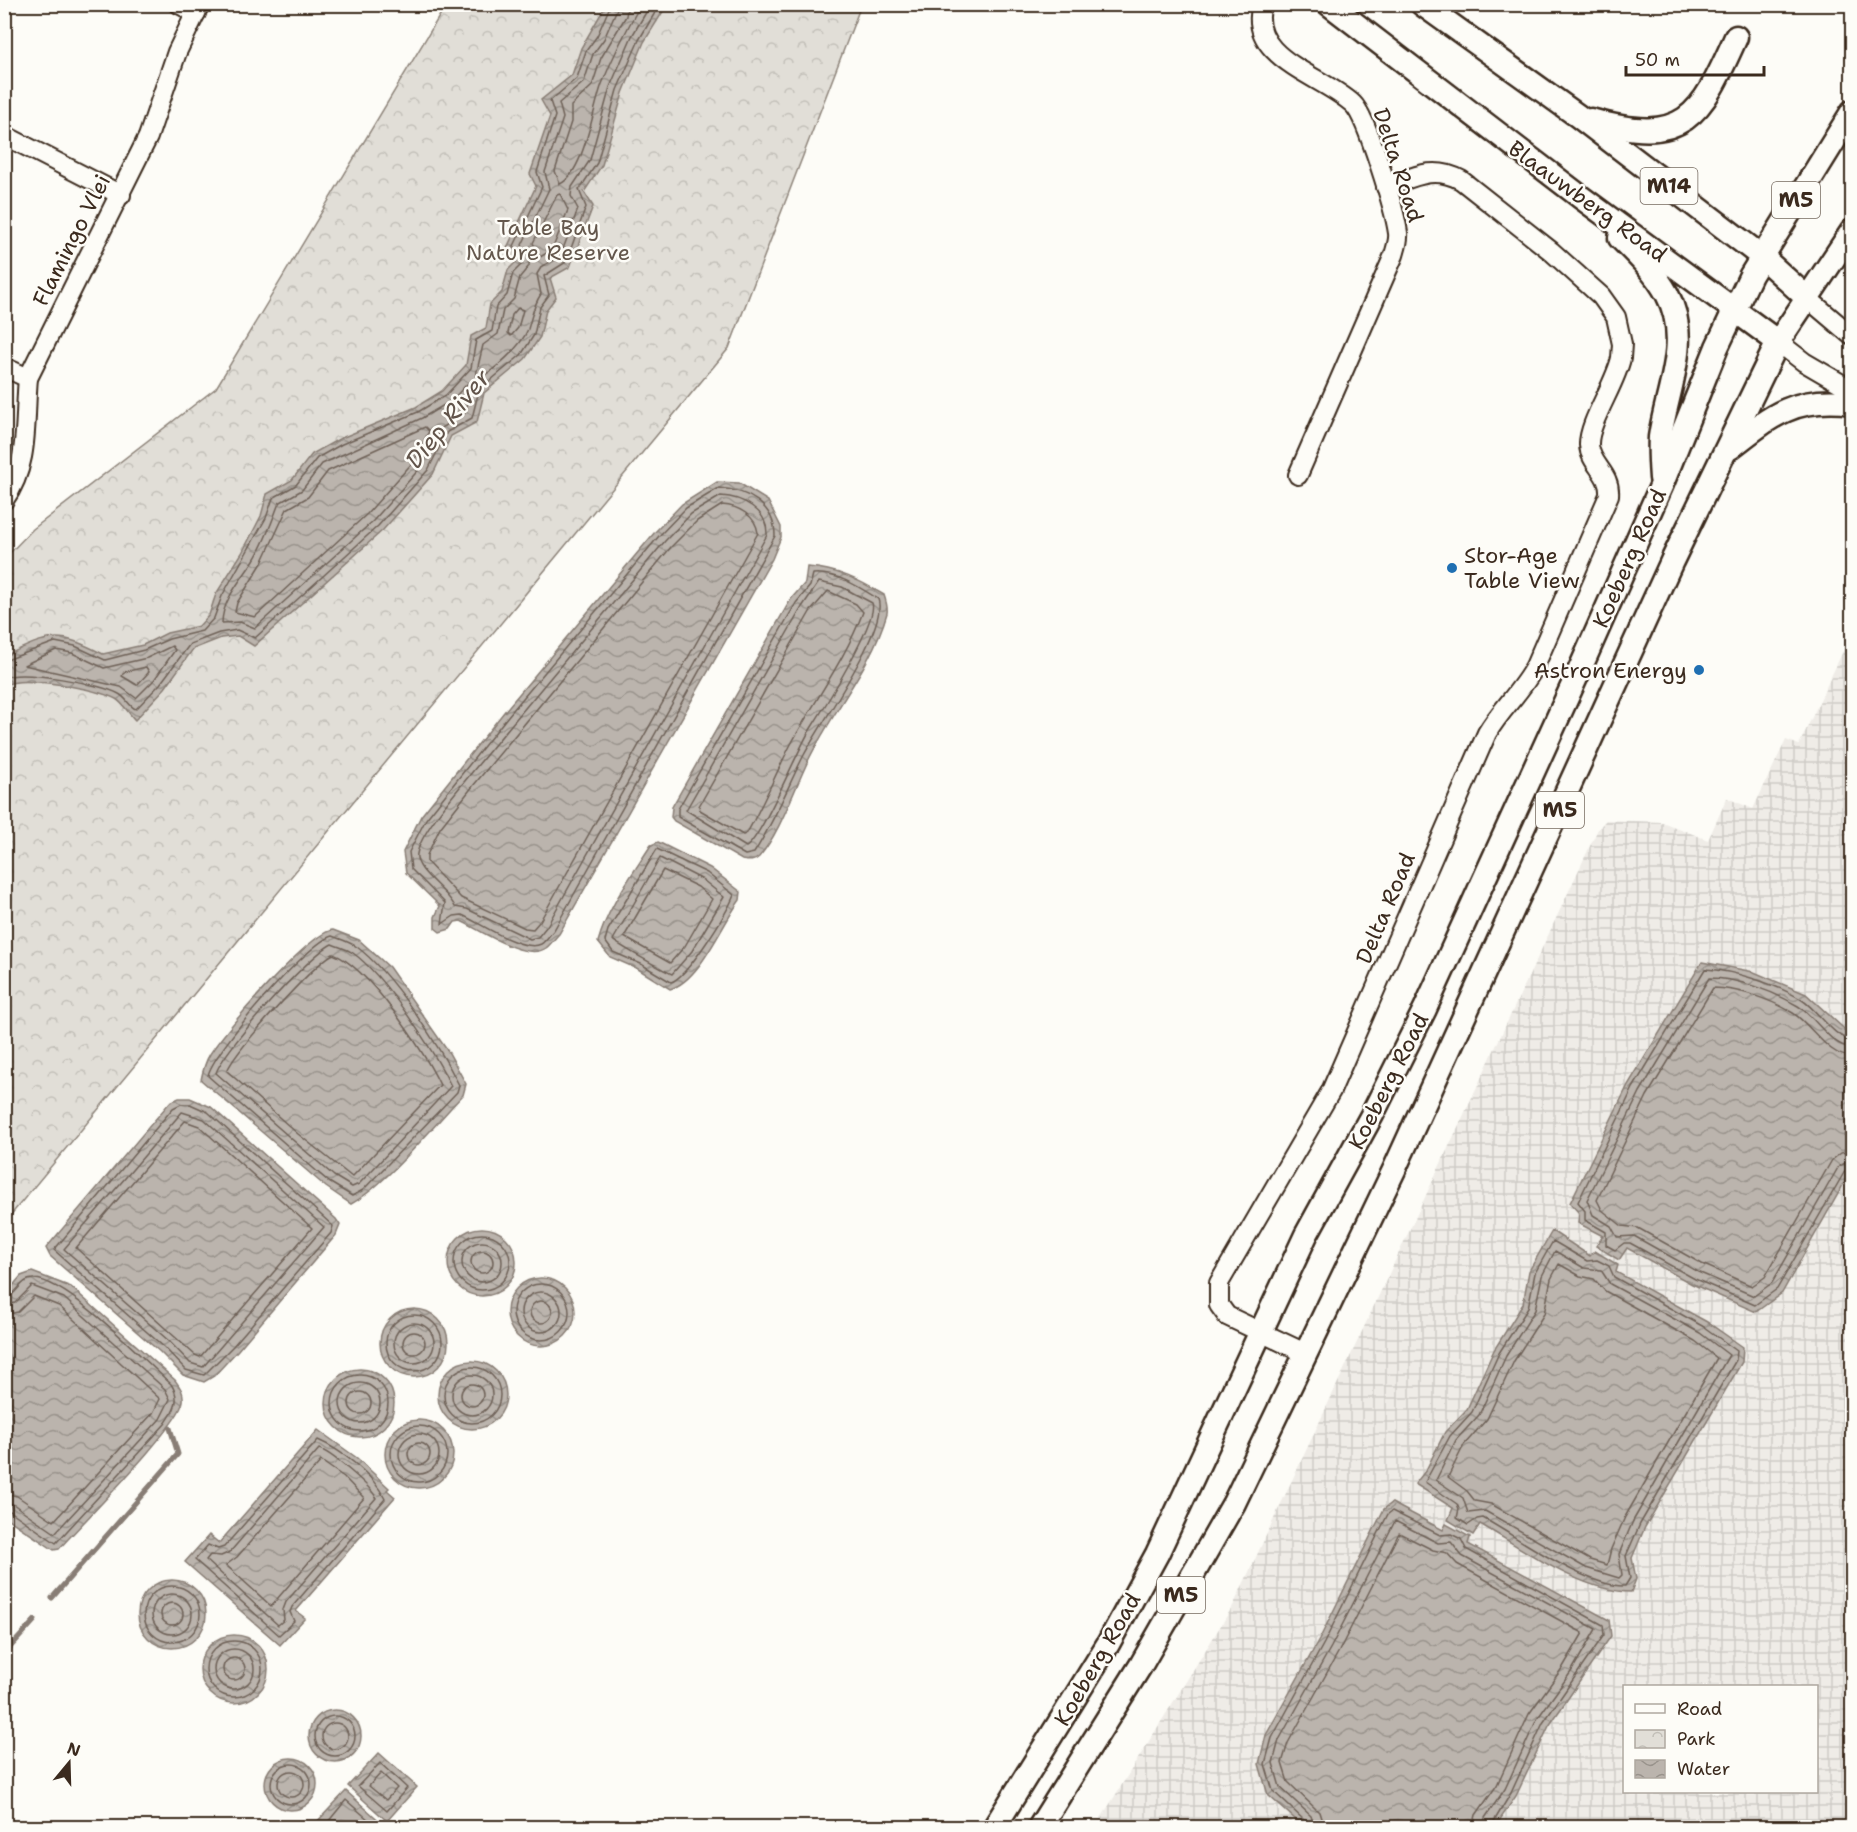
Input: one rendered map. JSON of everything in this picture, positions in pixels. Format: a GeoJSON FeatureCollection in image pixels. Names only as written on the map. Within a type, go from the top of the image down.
{"type":"FeatureCollection","features":[{"type":"Feature","properties":{"kind":"main road","name":"Blaauwberg Road"},"geometry":{"type":"LineString","coordinates":[[1329,4],[1581,198],[1778,342]]}},
{"type":"Feature","properties":{"kind":"main road","name":"M14"},"geometry":{"type":"LineString","coordinates":[[1422,4],[1578,116],[1761,256],[1806,297]]}},
{"type":"Feature","properties":{"kind":"main road"},"geometry":{"type":"LineString","coordinates":[[1578,116],[1638,131],[1660,129],[1679,122],[1707,96],[1736,37]]}},
{"type":"Feature","properties":{"kind":"main road","name":"M5"},"geometry":{"type":"LineString","coordinates":[[1734,310],[1761,256],[1852,112]]}},
{"type":"Feature","properties":{"kind":"main road"},"geometry":{"type":"LineString","coordinates":[[1581,198],[1654,274],[1676,316],[1678,352],[1660,442],[1662,483]]}},
{"type":"Feature","properties":{"kind":"main road","name":"M5"},"geometry":{"type":"LineString","coordinates":[[1778,342],[1852,231]]}},
{"type":"Feature","properties":{"kind":"main road","name":"Koeberg Road"},"geometry":{"type":"LineString","coordinates":[[994,1827],[1108,1644],[1135,1594],[1306,1235],[1372,1115],[1425,1009],[1662,483],[1734,310]]}},
{"type":"Feature","properties":{"kind":"main road","name":"Koeberg Road"},"geometry":{"type":"LineString","coordinates":[[1039,1827],[1141,1665],[1234,1503],[1307,1354],[1725,451],[1778,342]]}},
{"type":"Feature","properties":{"kind":"main road"},"geometry":{"type":"LineString","coordinates":[[1725,451],[1787,408],[1812,401],[1852,403]]}},
{"type":"Feature","properties":{"kind":"street"},"geometry":{"type":"LineString","coordinates":[[178,4],[198,9]]}},
{"type":"Feature","properties":{"kind":"street","name":"Delta Road"},"geometry":{"type":"LineString","coordinates":[[1262,4],[1259,25],[1266,43],[1358,110],[1386,187],[1398,233],[1394,255],[1299,475]]}},
{"type":"Feature","properties":{"kind":"street","name":"Flamingo Vlei"},"geometry":{"type":"LineString","coordinates":[[4,500],[14,487],[25,451],[24,416],[28,378],[121,195],[148,136],[177,52],[198,9]]}},
{"type":"Feature","properties":{"kind":"street"},"geometry":{"type":"LineString","coordinates":[[4,135],[121,195]]}},
{"type":"Feature","properties":{"kind":"street","name":"Delta Road"},"geometry":{"type":"LineString","coordinates":[[1307,1354],[1239,1323],[1222,1310],[1217,1299],[1219,1283],[1331,1091],[1487,733],[1498,716],[1521,690],[1535,666],[1609,495],[1608,480],[1590,451],[1589,436],[1621,358],[1619,330],[1610,306],[1551,251],[1461,180],[1447,172],[1435,171],[1386,187]]}},
{"type":"Feature","properties":{"kind":"street"},"geometry":{"type":"LineString","coordinates":[[1806,297],[1852,336]]}},
{"type":"Feature","properties":{"kind":"street","name":"Blaauwberg Road"},"geometry":{"type":"LineString","coordinates":[[1778,342],[1804,362],[1852,390]]}},
{"type":"Feature","properties":{"kind":"street"},"geometry":{"type":"LineString","coordinates":[[4,367],[28,378]]}},
{"type":"Feature","properties":{"kind":"shaded area"},"geometry":{"type":"Polygon","coordinates":[[[1852,632],[1852,1827],[1095,1828],[1233,1606],[1598,829],[1606,820],[1662,822],[1708,840],[1727,798],[1753,809],[1786,740],[1799,745],[1852,632]]]}},
{"type":"Feature","properties":{"kind":"green space","name":"Table Bay Nature Reserve"},"geometry":{"type":"Polygon","coordinates":[[[446,5],[861,5],[729,348],[5,1222],[5,558],[33,529],[216,388],[446,5]]]}},
{"type":"Feature","properties":{"kind":"water","name":"Diep River"},"geometry":{"type":"Polygon","coordinates":[[[606,5],[667,5],[644,42],[623,93],[602,165],[584,192],[593,206],[570,267],[550,278],[556,297],[546,310],[540,337],[525,359],[484,393],[477,422],[451,436],[433,474],[383,530],[254,646],[238,636],[221,638],[193,649],[165,688],[135,720],[116,699],[93,691],[43,682],[14,682],[5,685],[5,656],[33,643],[54,638],[64,639],[103,654],[143,645],[167,633],[199,626],[209,615],[216,594],[242,553],[261,516],[267,494],[292,480],[312,454],[339,439],[416,407],[442,391],[466,365],[471,336],[486,328],[490,304],[502,292],[508,270],[516,262],[507,248],[536,186],[530,174],[550,116],[541,100],[572,75],[581,48],[606,5]]]}},
{"type":"Feature","properties":{"kind":"water"},"geometry":{"type":"Polygon","coordinates":[[[717,482],[739,483],[768,501],[781,527],[781,537],[772,559],[559,934],[546,948],[527,951],[503,943],[461,921],[455,922],[450,929],[440,932],[435,928],[435,917],[440,906],[406,873],[403,852],[421,816],[504,712],[655,532],[682,504],[717,482]]]}},
{"type":"Feature","properties":{"kind":"water"},"geometry":{"type":"Polygon","coordinates":[[[807,567],[838,573],[857,580],[884,595],[887,613],[872,651],[809,759],[774,836],[757,859],[742,860],[674,821],[671,817],[672,807],[791,599],[805,583],[807,567]]]}},
{"type":"Feature","properties":{"kind":"water"},"geometry":{"type":"Polygon","coordinates":[[[658,842],[710,868],[741,892],[740,900],[701,964],[681,984],[670,989],[638,969],[610,957],[598,942],[607,917],[621,892],[651,845],[658,842]]]}},
{"type":"Feature","properties":{"kind":"water"},"geometry":{"type":"Polygon","coordinates":[[[333,930],[359,940],[389,967],[449,1053],[466,1084],[463,1095],[409,1154],[379,1183],[351,1204],[326,1187],[201,1080],[210,1054],[249,1005],[306,947],[333,930]]]}},
{"type":"Feature","properties":{"kind":"water"},"geometry":{"type":"Polygon","coordinates":[[[1702,962],[1754,972],[1806,994],[1852,1036],[1852,1169],[1782,1293],[1756,1312],[1692,1284],[1627,1248],[1619,1260],[1596,1246],[1603,1236],[1578,1223],[1579,1213],[1570,1203],[1628,1085],[1702,962]]]}},
{"type":"Feature","properties":{"kind":"water"},"geometry":{"type":"Polygon","coordinates":[[[179,1098],[190,1098],[211,1107],[340,1225],[336,1235],[238,1350],[214,1376],[204,1382],[183,1375],[160,1352],[50,1256],[46,1248],[170,1102],[179,1098]]]}},
{"type":"Feature","properties":{"kind":"water"},"geometry":{"type":"Polygon","coordinates":[[[482,1228],[495,1231],[506,1238],[513,1249],[516,1262],[513,1275],[506,1286],[495,1293],[482,1296],[469,1293],[458,1286],[451,1275],[448,1262],[451,1249],[458,1238],[469,1231],[482,1228]]]}},
{"type":"Feature","properties":{"kind":"water"},"geometry":{"type":"Polygon","coordinates":[[[1552,1231],[1590,1256],[1595,1251],[1618,1265],[1616,1272],[1707,1322],[1743,1347],[1742,1362],[1645,1527],[1632,1558],[1636,1579],[1631,1592],[1592,1585],[1572,1577],[1480,1524],[1473,1535],[1448,1520],[1453,1508],[1415,1484],[1426,1470],[1445,1432],[1467,1409],[1494,1350],[1523,1304],[1529,1271],[1552,1231]]]}},
{"type":"Feature","properties":{"kind":"water"},"geometry":{"type":"Polygon","coordinates":[[[32,1272],[71,1287],[175,1380],[183,1398],[178,1413],[148,1452],[59,1549],[54,1550],[5,1517],[5,1295],[21,1276],[32,1272]]]}},
{"type":"Feature","properties":{"kind":"water"},"geometry":{"type":"Polygon","coordinates":[[[541,1278],[554,1281],[565,1288],[572,1299],[575,1312],[572,1325],[565,1336],[554,1343],[541,1346],[528,1343],[517,1336],[510,1325],[507,1312],[510,1299],[517,1288],[528,1281],[541,1278]]]}},
{"type":"Feature","properties":{"kind":"water"},"geometry":{"type":"Polygon","coordinates":[[[414,1309],[427,1312],[438,1319],[445,1330],[448,1343],[445,1356],[438,1367],[427,1374],[414,1377],[401,1374],[390,1367],[383,1356],[380,1343],[383,1330],[390,1319],[401,1312],[414,1309]]]}},
{"type":"Feature","properties":{"kind":"water"},"geometry":{"type":"Polygon","coordinates":[[[472,1361],[485,1364],[496,1371],[503,1382],[506,1395],[503,1408],[496,1419],[485,1426],[472,1429],[459,1426],[448,1419],[441,1408],[438,1395],[441,1382],[448,1371],[459,1364],[472,1361]]]}},
{"type":"Feature","properties":{"kind":"water"},"geometry":{"type":"Polygon","coordinates":[[[360,1369],[373,1372],[384,1379],[391,1390],[394,1403],[391,1416],[384,1427],[373,1434],[360,1437],[347,1434],[336,1427],[329,1416],[326,1403],[329,1390],[336,1379],[347,1372],[360,1369]]]}},
{"type":"Feature","properties":{"kind":"water"},"geometry":{"type":"Polygon","coordinates":[[[419,1420],[432,1423],[443,1430],[450,1441],[453,1454],[450,1467],[443,1478],[432,1485],[419,1488],[406,1485],[395,1478],[388,1467],[385,1454],[388,1441],[395,1430],[406,1423],[419,1420]]]}},
{"type":"Feature","properties":{"kind":"water"},"geometry":{"type":"Polygon","coordinates":[[[318,1430],[357,1458],[389,1488],[387,1490],[395,1497],[296,1611],[305,1618],[280,1645],[185,1562],[209,1535],[219,1543],[318,1430]]]}},
{"type":"Feature","properties":{"kind":"water"},"geometry":{"type":"Polygon","coordinates":[[[1392,1503],[1443,1530],[1446,1524],[1470,1537],[1468,1544],[1609,1620],[1611,1636],[1549,1726],[1516,1796],[1495,1827],[1304,1827],[1268,1795],[1259,1764],[1266,1735],[1319,1640],[1384,1509],[1392,1503]]]}},
{"type":"Feature","properties":{"kind":"water"},"geometry":{"type":"Polygon","coordinates":[[[172,1580],[185,1583],[196,1590],[203,1601],[206,1614],[203,1627],[196,1638],[185,1645],[172,1648],[159,1645],[148,1638],[141,1627],[138,1614],[141,1601],[148,1590],[159,1583],[172,1580]]]}},
{"type":"Feature","properties":{"kind":"water"},"geometry":{"type":"Polygon","coordinates":[[[234,1635],[247,1638],[258,1645],[265,1656],[268,1669],[265,1682],[258,1693],[247,1700],[234,1703],[221,1700],[210,1693],[203,1682],[200,1669],[203,1656],[210,1645],[221,1638],[234,1635]]]}},
{"type":"Feature","properties":{"kind":"water"},"geometry":{"type":"Polygon","coordinates":[[[330,1710],[340,1710],[354,1717],[361,1736],[354,1755],[340,1762],[330,1762],[320,1758],[313,1751],[309,1741],[309,1731],[313,1721],[320,1714],[330,1710]]]}},
{"type":"Feature","properties":{"kind":"water"},"geometry":{"type":"Polygon","coordinates":[[[379,1753],[417,1787],[387,1821],[348,1786],[379,1753]]]}},
{"type":"Feature","properties":{"kind":"water"},"geometry":{"type":"Polygon","coordinates":[[[286,1758],[296,1758],[310,1765],[317,1784],[310,1803],[296,1810],[286,1810],[276,1806],[269,1799],[265,1789],[265,1779],[269,1769],[276,1762],[286,1758]]]}},
{"type":"Feature","properties":{"kind":"water"},"geometry":{"type":"Polygon","coordinates":[[[346,1791],[384,1825],[382,1827],[319,1827],[315,1824],[346,1791]]]}},
{"type":"Feature","properties":{"kind":"waterway"},"geometry":{"type":"LineString","coordinates":[[52,1598],[178,1454],[170,1428]]}},
{"type":"Feature","properties":{"kind":"waterway"},"geometry":{"type":"LineString","coordinates":[[4,1654],[35,1620]]}},
{"type":"Feature","properties":{"kind":"place","name":"Stor-Age Table View"},"geometry":{"type":"Point","coordinates":[1452,568]}},
{"type":"Feature","properties":{"kind":"place","name":"Astron Energy"},"geometry":{"type":"Point","coordinates":[1699,670]}}]}
